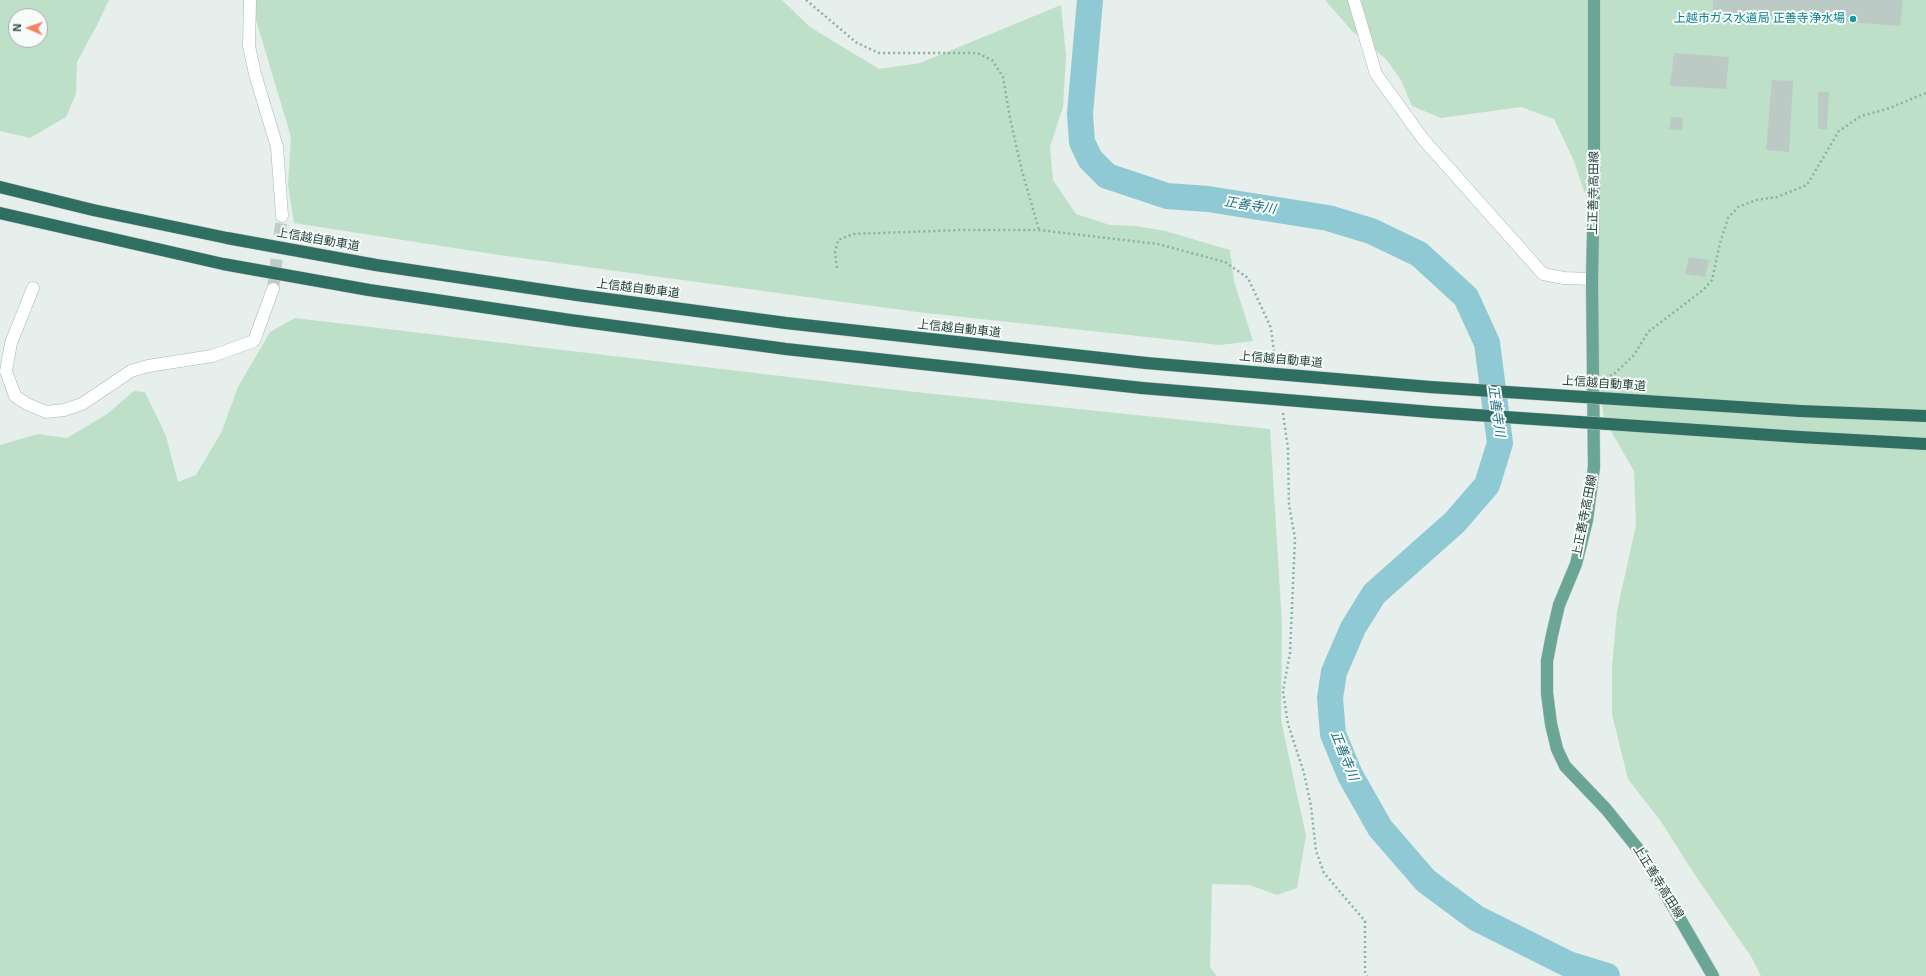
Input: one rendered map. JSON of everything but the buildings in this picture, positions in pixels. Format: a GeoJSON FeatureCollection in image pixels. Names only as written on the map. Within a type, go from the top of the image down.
{"type":"FeatureCollection","features":[{"type":"Feature","properties":{"kind":"highway","name":"上信越自動車道"},"geometry":{"type":"LineString","coordinates":[[0,187],[93,210],[227,238],[400,268],[584,296],[786,322],[1146,363],[1430,387],[1800,411],[1926,416]]}},
{"type":"Feature","properties":{"kind":"highway"},"geometry":{"type":"LineString","coordinates":[[0,213],[222,264],[384,292],[570,320],[786,349],[1142,388],[1439,413],[1926,444]]}},
{"type":"Feature","properties":{"kind":"main road","name":"上正善寺高田線"},"geometry":{"type":"LineString","coordinates":[[1594,0],[1594,189],[1592,279],[1594,467],[1587,520],[1576,564],[1559,605],[1547,661],[1547,693],[1551,724],[1557,749],[1565,766],[1606,809],[1643,855],[1713,976]]}},
{"type":"Feature","properties":{"kind":"street"},"geometry":{"type":"LineString","coordinates":[[250,0],[249,46],[255,74],[277,147],[282,216]]}},
{"type":"Feature","properties":{"kind":"street"},"geometry":{"type":"LineString","coordinates":[[1354,0],[1376,74],[1423,139],[1543,274],[1564,278],[1592,279]]}},
{"type":"Feature","properties":{"kind":"street"},"geometry":{"type":"LineString","coordinates":[[32,288],[11,344],[6,371],[15,396],[27,404],[46,412],[64,410],[82,404],[131,371],[148,366],[212,356],[254,341],[272,288]]}},
{"type":"Feature","properties":{"kind":"path"},"geometry":{"type":"LineString","coordinates":[[806,0],[857,43],[879,54],[977,53],[992,60],[1003,77],[1010,118],[1022,171],[1039,230]]}},
{"type":"Feature","properties":{"kind":"path"},"geometry":{"type":"LineString","coordinates":[[1593,378],[1613,375],[1634,355],[1648,332],[1674,310],[1703,290],[1712,280],[1720,244],[1728,218],[1738,206],[1756,200],[1778,196],[1807,185],[1839,131],[1861,116],[1887,109],[1926,93]]}},
{"type":"Feature","properties":{"kind":"path"},"geometry":{"type":"LineString","coordinates":[[837,268],[835,253],[838,240],[853,234],[961,230],[1039,230],[1158,244],[1226,262],[1248,278],[1271,328],[1276,366]]}},
{"type":"Feature","properties":{"kind":"path"},"geometry":{"type":"LineString","coordinates":[[1282,411],[1288,449],[1289,505],[1295,538],[1290,653],[1283,690],[1288,724],[1304,772],[1311,806],[1316,851],[1324,873],[1365,921],[1365,972],[1367,976]]}},
{"type":"Feature","properties":{"kind":"green space"},"geometry":{"type":"Polygon","coordinates":[[[0,0],[109,0],[77,62],[76,94],[66,117],[30,138],[0,131],[0,0]]]}},
{"type":"Feature","properties":{"kind":"green space"},"geometry":{"type":"Polygon","coordinates":[[[250,0],[782,0],[810,27],[879,69],[920,63],[1061,5],[1066,55],[1063,107],[1050,147],[1053,180],[1076,214],[1110,225],[1136,226],[1165,231],[1230,250],[1234,281],[1253,341],[1220,345],[917,312],[499,255],[294,223],[288,185],[291,137],[250,0]]]}},
{"type":"Feature","properties":{"kind":"green space"},"geometry":{"type":"Polygon","coordinates":[[[1325,0],[1926,0],[1926,976],[1761,976],[1752,958],[1693,872],[1662,823],[1628,779],[1612,714],[1612,667],[1617,611],[1636,525],[1634,471],[1604,419],[1598,374],[1587,200],[1574,161],[1554,119],[1521,107],[1441,118],[1412,106],[1401,80],[1387,60],[1352,31],[1325,0]]]}},
{"type":"Feature","properties":{"kind":"green space"},"geometry":{"type":"Polygon","coordinates":[[[295,318],[906,391],[1270,429],[1282,623],[1281,720],[1306,836],[1297,888],[1277,895],[1249,885],[1212,884],[1210,967],[1217,976],[0,976],[0,445],[38,434],[67,438],[107,414],[134,391],[145,392],[166,436],[178,482],[196,475],[221,433],[238,387],[270,332],[295,318]]]}},
{"type":"Feature","properties":{"kind":"waterway","name":"正善寺川"},"geometry":{"type":"LineString","coordinates":[[1090,0],[1080,114],[1082,142],[1090,159],[1107,176],[1167,196],[1208,199],[1328,218],[1371,231],[1419,254],[1466,297],[1487,343],[1500,443],[1487,485],[1455,522],[1374,594],[1353,628],[1334,672],[1330,698],[1333,734],[1350,775],[1380,828],[1426,881],[1476,918],[1568,964],[1607,976]]}},
{"type":"Feature","properties":{"kind":"tunnel"},"geometry":{"type":"LineString","coordinates":[[273,289],[282,216]]}},
{"type":"Feature","properties":{"kind":"place","name":"上越市ガス水道局 正善寺浄水場"},"geometry":{"type":"Point","coordinates":[1853,19]}}]}
